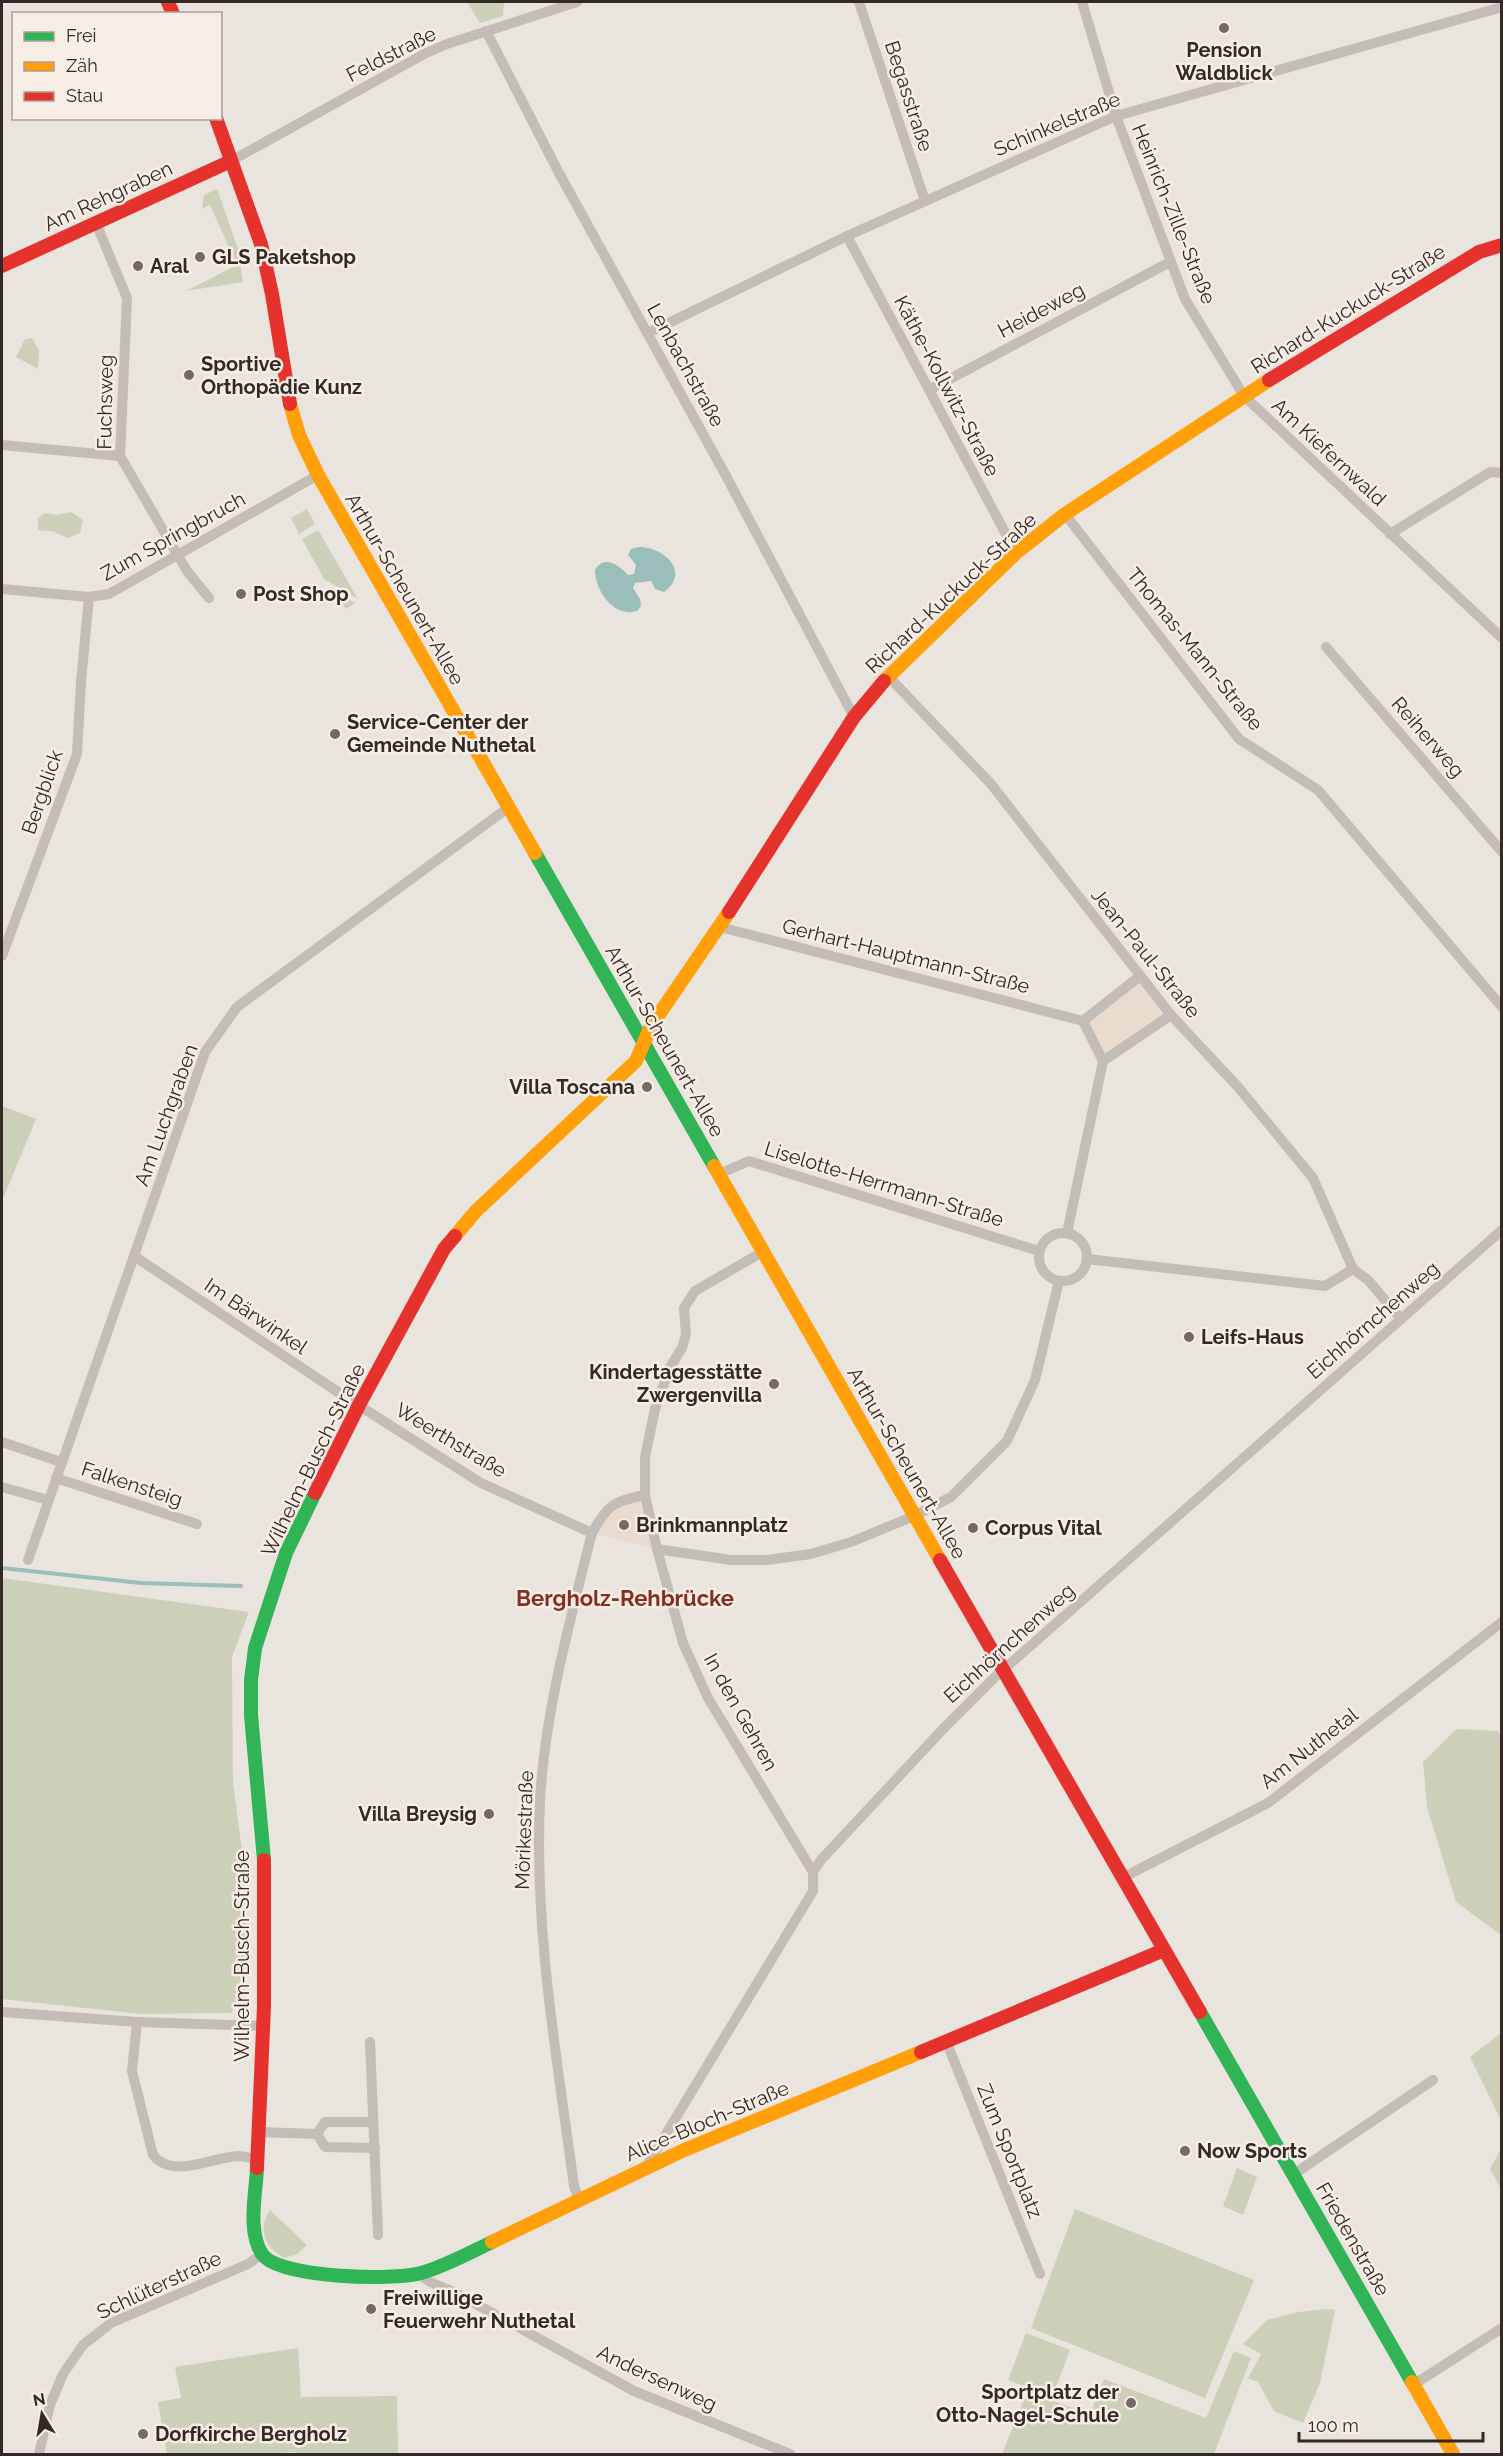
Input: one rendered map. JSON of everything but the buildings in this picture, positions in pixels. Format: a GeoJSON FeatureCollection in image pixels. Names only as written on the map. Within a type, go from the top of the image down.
{"type":"FeatureCollection","features":[{"type":"Feature","properties":{"kind":"street","name":"Feldstraße"},"geometry":{"type":"LineString","coordinates":[[231,161],[426,53],[577,2]]}},
{"type":"Feature","properties":{"kind":"street","name":"Begasstraße"},"geometry":{"type":"LineString","coordinates":[[859,2],[925,201]]}},
{"type":"Feature","properties":{"kind":"street","name":"Heinrich-Zille-Straße"},"geometry":{"type":"LineString","coordinates":[[1082,2],[1116,116],[1185,299],[1244,396]]}},
{"type":"Feature","properties":{"kind":"street","name":"Schinkelstraße"},"geometry":{"type":"LineString","coordinates":[[648,333],[847,236],[1116,116],[1502,7]]}},
{"type":"Feature","properties":{"kind":"street","name":"Lenbachstraße"},"geometry":{"type":"LineString","coordinates":[[486,31],[559,173],[648,333],[854,717]]}},
{"type":"Feature","properties":{"kind":"street","name":"Arthur-Scheunert-Allee"},"geometry":{"type":"LineString","coordinates":[[217,120],[261,244],[272,294],[289,401],[299,435],[318,475],[1164,1950]]}},
{"type":"Feature","properties":{"kind":"street","name":"Am Rehgraben"},"geometry":{"type":"LineString","coordinates":[[2,266],[231,161]]}},
{"type":"Feature","properties":{"kind":"street","name":"Fuchsweg"},"geometry":{"type":"LineString","coordinates":[[96,223],[127,298],[120,456],[187,571],[209,598]]}},
{"type":"Feature","properties":{"kind":"street","name":"Käthe-Kollwitz-Straße"},"geometry":{"type":"LineString","coordinates":[[847,236],[1016,553]]}},
{"type":"Feature","properties":{"kind":"street","name":"Richard-Kuckuck-Straße"},"geometry":{"type":"LineString","coordinates":[[645,1043],[657,1017],[720,927],[854,717],[888,676],[1016,553],[1065,514],[1244,396],[1479,252],[1502,245]]}},
{"type":"Feature","properties":{"kind":"street","name":"Heideweg"},"geometry":{"type":"LineString","coordinates":[[929,390],[1170,262]]}},
{"type":"Feature","properties":{"kind":"street","name":"Am Kiefernwald"},"geometry":{"type":"LineString","coordinates":[[1244,396],[1502,638]]}},
{"type":"Feature","properties":{"kind":"street"},"geometry":{"type":"LineString","coordinates":[[2,445],[120,456]]}},
{"type":"Feature","properties":{"kind":"street","name":"Am Kiefernwald"},"geometry":{"type":"LineString","coordinates":[[1390,534],[1490,472],[1502,474]]}},
{"type":"Feature","properties":{"kind":"street","name":"Zum Springbruch"},"geometry":{"type":"LineString","coordinates":[[2,589],[89,597],[109,594],[318,475]]}},
{"type":"Feature","properties":{"kind":"street","name":"Thomas-Mann-Straße"},"geometry":{"type":"LineString","coordinates":[[1065,514],[1239,740],[1318,790],[1502,1007]]}},
{"type":"Feature","properties":{"kind":"street","name":"Bergblick"},"geometry":{"type":"LineString","coordinates":[[2,956],[77,754],[89,597]]}},
{"type":"Feature","properties":{"kind":"street","name":"Reiherweg"},"geometry":{"type":"LineString","coordinates":[[1326,647],[1502,852]]}},
{"type":"Feature","properties":{"kind":"street","name":"Jean-Paul-Straße"},"geometry":{"type":"LineString","coordinates":[[888,676],[991,784],[1171,1015],[1238,1087],[1313,1178],[1353,1269]]}},
{"type":"Feature","properties":{"kind":"street","name":"Am Luchgraben"},"geometry":{"type":"LineString","coordinates":[[28,1560],[205,1052],[237,1007],[508,807]]}},
{"type":"Feature","properties":{"kind":"street","name":"Gerhart-Hauptmann-Straße"},"geometry":{"type":"LineString","coordinates":[[720,927],[1083,1020]]}},
{"type":"Feature","properties":{"kind":"street"},"geometry":{"type":"LineString","coordinates":[[1067,1233],[1104,1061],[1083,1020],[1140,976]]}},
{"type":"Feature","properties":{"kind":"street"},"geometry":{"type":"LineString","coordinates":[[1104,1061],[1171,1015]]}},
{"type":"Feature","properties":{"kind":"street","name":"Wilhelm-Busch-Straße"},"geometry":{"type":"LineString","coordinates":[[262,2254],[254,2232],[263,2026],[265,1868],[251,1703],[255,1648],[286,1553],[359,1405],[444,1249],[476,1211],[618,1080],[636,1061],[645,1043]]}},
{"type":"Feature","properties":{"kind":"street","name":"Liselotte-Herrmann-Straße"},"geometry":{"type":"LineString","coordinates":[[719,1174],[748,1161],[1039,1251]]}},
{"type":"Feature","properties":{"kind":"street","name":"Eichhörnchenweg"},"geometry":{"type":"LineString","coordinates":[[646,2167],[813,1891],[813,1872],[821,1860],[943,1729],[1004,1670],[1502,1230]]}},
{"type":"Feature","properties":{"kind":"street"},"geometry":{"type":"LineString","coordinates":[[1067,1233],[1082,1242],[1087,1259],[1078,1276],[1069,1281],[1059,1281],[1050,1278],[1042,1271],[1039,1251],[1049,1237],[1067,1233]]}},
{"type":"Feature","properties":{"kind":"street","name":"In den Gehren"},"geometry":{"type":"LineString","coordinates":[[764,1251],[695,1291],[684,1308],[686,1334],[682,1348],[670,1367],[655,1409],[647,1447],[645,1495],[657,1549],[683,1643],[708,1698],[813,1872]]}},
{"type":"Feature","properties":{"kind":"street","name":"Im Bärwinkel"},"geometry":{"type":"LineString","coordinates":[[134,1256],[359,1405]]}},
{"type":"Feature","properties":{"kind":"street"},"geometry":{"type":"LineString","coordinates":[[1087,1259],[1325,1286],[1353,1269],[1368,1280],[1401,1319]]}},
{"type":"Feature","properties":{"kind":"street"},"geometry":{"type":"LineString","coordinates":[[657,1549],[731,1560],[774,1559],[811,1554],[851,1542],[914,1516],[951,1497],[1007,1441],[1035,1380],[1059,1281]]}},
{"type":"Feature","properties":{"kind":"street","name":"Weerthstraße"},"geometry":{"type":"LineString","coordinates":[[359,1405],[481,1483],[592,1533]]}},
{"type":"Feature","properties":{"kind":"street"},"geometry":{"type":"LineString","coordinates":[[2,1442],[61,1462]]}},
{"type":"Feature","properties":{"kind":"street","name":"Falkensteig"},"geometry":{"type":"LineString","coordinates":[[56,1478],[197,1524]]}},
{"type":"Feature","properties":{"kind":"street"},"geometry":{"type":"LineString","coordinates":[[2,1487],[48,1500]]}},
{"type":"Feature","properties":{"kind":"street","name":"Mörikestraße"},"geometry":{"type":"LineString","coordinates":[[579,2199],[574,2186],[544,1954],[539,1900],[540,1801],[550,1718],[565,1642],[592,1533],[601,1517],[618,1500],[645,1495]]}},
{"type":"Feature","properties":{"kind":"street","name":"Am Nuthetal"},"geometry":{"type":"LineString","coordinates":[[1122,1878],[1268,1803],[1502,1622]]}},
{"type":"Feature","properties":{"kind":"street","name":"Alice-Bloch-Straße"},"geometry":{"type":"LineString","coordinates":[[262,2254],[277,2266],[339,2276],[378,2278],[419,2274],[451,2262],[646,2167],[1164,1950]]}},
{"type":"Feature","properties":{"kind":"street","name":"Friedenstraße"},"geometry":{"type":"LineString","coordinates":[[1164,1950],[1454,2454]]}},
{"type":"Feature","properties":{"kind":"street"},"geometry":{"type":"LineString","coordinates":[[2,2012],[137,2022],[263,2026]]}},
{"type":"Feature","properties":{"kind":"street"},"geometry":{"type":"LineString","coordinates":[[137,2022],[132,2071],[153,2155],[158,2162],[176,2167],[237,2156],[256,2159]]}},
{"type":"Feature","properties":{"kind":"street","name":"Zum Sportplatz"},"geometry":{"type":"LineString","coordinates":[[946,2041],[1040,2274]]}},
{"type":"Feature","properties":{"kind":"street"},"geometry":{"type":"LineString","coordinates":[[370,2042],[378,2235]]}},
{"type":"Feature","properties":{"kind":"street"},"geometry":{"type":"LineString","coordinates":[[1294,2174],[1433,2080]]}},
{"type":"Feature","properties":{"kind":"street"},"geometry":{"type":"LineString","coordinates":[[317,2134],[325,2122],[373,2122]]}},
{"type":"Feature","properties":{"kind":"street"},"geometry":{"type":"LineString","coordinates":[[258,2132],[317,2134]]}},
{"type":"Feature","properties":{"kind":"street"},"geometry":{"type":"LineString","coordinates":[[317,2134],[325,2146],[375,2148]]}},
{"type":"Feature","properties":{"kind":"street","name":"Schlüterstraße"},"geometry":{"type":"LineString","coordinates":[[39,2454],[50,2405],[63,2374],[83,2344],[111,2323],[248,2264],[262,2254]]}},
{"type":"Feature","properties":{"kind":"street","name":"Andersenweg"},"geometry":{"type":"LineString","coordinates":[[419,2274],[634,2391],[790,2454]]}},
{"type":"Feature","properties":{"kind":"street"},"geometry":{"type":"LineString","coordinates":[[1413,2385],[1502,2328]]}},
{"type":"Feature","properties":{"kind":"green space"},"geometry":{"type":"Polygon","coordinates":[[[467,2],[504,2],[503,16],[480,23],[467,2]]]}},
{"type":"Feature","properties":{"kind":"green space"},"geometry":{"type":"Polygon","coordinates":[[[217,189],[238,249],[243,282],[186,291],[237,265],[210,205],[202,209],[204,195],[217,189]]]}},
{"type":"Feature","properties":{"kind":"green space"},"geometry":{"type":"Polygon","coordinates":[[[32,338],[39,350],[38,369],[16,357],[25,339],[32,338]]]}},
{"type":"Feature","properties":{"kind":"green space"},"geometry":{"type":"Polygon","coordinates":[[[307,509],[315,524],[299,534],[291,518],[307,509]]]}},
{"type":"Feature","properties":{"kind":"green space"},"geometry":{"type":"Polygon","coordinates":[[[71,512],[83,520],[80,533],[68,538],[52,531],[38,530],[38,518],[45,513],[57,515],[71,512]]]}},
{"type":"Feature","properties":{"kind":"green space"},"geometry":{"type":"Polygon","coordinates":[[[318,530],[358,599],[324,579],[302,539],[318,530]]]}},
{"type":"Feature","properties":{"kind":"green space"},"geometry":{"type":"Polygon","coordinates":[[[331,588],[355,603],[346,609],[331,588]]]}},
{"type":"Feature","properties":{"kind":"green space"},"geometry":{"type":"Polygon","coordinates":[[[2,1106],[36,1119],[2,1201],[2,1106]]]}},
{"type":"Feature","properties":{"kind":"green space"},"geometry":{"type":"Polygon","coordinates":[[[2,1578],[249,1612],[232,1657],[233,1782],[247,1889],[246,1993],[231,2013],[140,2014],[2,1999],[2,1578]]]}},
{"type":"Feature","properties":{"kind":"green space"},"geometry":{"type":"Polygon","coordinates":[[[1456,1729],[1498,1731],[1501,1735],[1501,1935],[1456,1902],[1427,1807],[1423,1762],[1456,1729]]]}},
{"type":"Feature","properties":{"kind":"green space"},"geometry":{"type":"Polygon","coordinates":[[[1501,2033],[1501,2120],[1470,2057],[1501,2033]]]}},
{"type":"Feature","properties":{"kind":"green space"},"geometry":{"type":"Polygon","coordinates":[[[1501,2149],[1501,2189],[1490,2169],[1501,2149]]]}},
{"type":"Feature","properties":{"kind":"green space"},"geometry":{"type":"Polygon","coordinates":[[[1237,2168],[1257,2177],[1243,2215],[1223,2206],[1237,2168]]]}},
{"type":"Feature","properties":{"kind":"green space"},"geometry":{"type":"Polygon","coordinates":[[[1075,2209],[1254,2280],[1205,2398],[1031,2328],[1075,2209]]]}},
{"type":"Feature","properties":{"kind":"green space"},"geometry":{"type":"Polygon","coordinates":[[[270,2210],[307,2245],[297,2254],[284,2258],[277,2254],[268,2243],[264,2224],[270,2210]]]}},
{"type":"Feature","properties":{"kind":"green space"},"geometry":{"type":"Polygon","coordinates":[[[1335,2310],[1320,2383],[1303,2423],[1274,2411],[1258,2382],[1248,2378],[1261,2354],[1243,2344],[1267,2320],[1298,2312],[1335,2310]]]}},
{"type":"Feature","properties":{"kind":"green space"},"geometry":{"type":"Polygon","coordinates":[[[1026,2333],[1070,2350],[1052,2397],[1008,2380],[1026,2333]]]}},
{"type":"Feature","properties":{"kind":"green space"},"geometry":{"type":"Polygon","coordinates":[[[298,2348],[301,2397],[397,2396],[398,2454],[296,2454],[296,2452],[167,2454],[158,2402],[181,2398],[175,2367],[298,2348]]]}},
{"type":"Feature","properties":{"kind":"green space","name":"Sportplatz der Otto-Nagel-Schule"},"geometry":{"type":"Polygon","coordinates":[[[1234,2351],[1251,2358],[1214,2454],[1002,2454],[1027,2392],[1090,2414],[1104,2379],[1206,2418],[1234,2351]]]}},
{"type":"Feature","properties":{"kind":"shaded area"},"geometry":{"type":"Polygon","coordinates":[[[1140,976],[1171,1015],[1103,1061],[1083,1021],[1140,976]]]}},
{"type":"Feature","properties":{"kind":"shaded area","name":"Brinkmannplatz"},"geometry":{"type":"Polygon","coordinates":[[[645,1495],[657,1549],[592,1533],[601,1517],[645,1495]]]}},
{"type":"Feature","properties":{"kind":"water"},"geometry":{"type":"Polygon","coordinates":[[[639,547],[658,551],[665,556],[675,569],[675,577],[672,585],[664,592],[655,589],[651,581],[635,583],[633,588],[640,599],[641,606],[637,611],[629,612],[614,607],[607,601],[598,586],[595,570],[599,565],[607,562],[616,565],[628,575],[634,574],[636,565],[628,555],[631,549],[639,547]]]}},
{"type":"Feature","properties":{"kind":"waterway"},"geometry":{"type":"LineString","coordinates":[[2,1568],[141,1583],[241,1586]]}},
{"type":"Feature","properties":{"kind":"traffic: fast"},"geometry":{"type":"LineString","coordinates":[[535,853],[714,1166]]}},
{"type":"Feature","properties":{"kind":"traffic: fast"},"geometry":{"type":"LineString","coordinates":[[264,1860],[251,1715],[251,1680],[255,1648],[286,1553],[315,1493]]}},
{"type":"Feature","properties":{"kind":"traffic: fast"},"geometry":{"type":"LineString","coordinates":[[1200,2012],[1412,2382]]}},
{"type":"Feature","properties":{"kind":"traffic: fast"},"geometry":{"type":"LineString","coordinates":[[257,2168],[254,2200],[257,2245],[262,2254],[272,2262],[290,2268],[337,2276],[407,2275],[439,2267],[492,2242]]}},
{"type":"Feature","properties":{"kind":"traffic: slow"},"geometry":{"type":"LineString","coordinates":[[884,681],[1016,553],[1065,514],[1269,380]]}},
{"type":"Feature","properties":{"kind":"traffic: slow"},"geometry":{"type":"LineString","coordinates":[[290,404],[299,435],[318,475],[535,853]]}},
{"type":"Feature","properties":{"kind":"traffic: slow"},"geometry":{"type":"LineString","coordinates":[[455,1236],[476,1211],[636,1061],[651,1026],[729,912]]}},
{"type":"Feature","properties":{"kind":"traffic: slow"},"geometry":{"type":"LineString","coordinates":[[714,1166],[940,1560]]}},
{"type":"Feature","properties":{"kind":"traffic: slow"},"geometry":{"type":"LineString","coordinates":[[492,2242],[682,2151],[921,2052]]}},
{"type":"Feature","properties":{"kind":"traffic: slow"},"geometry":{"type":"LineString","coordinates":[[1412,2382],[1453,2454]]}},
{"type":"Feature","properties":{"kind":"traffic: jam"},"geometry":{"type":"LineString","coordinates":[[168,2],[172,12]]}},
{"type":"Feature","properties":{"kind":"traffic: jam"},"geometry":{"type":"LineString","coordinates":[[217,120],[261,244],[272,294],[290,404]]}},
{"type":"Feature","properties":{"kind":"traffic: jam"},"geometry":{"type":"LineString","coordinates":[[2,266],[231,161]]}},
{"type":"Feature","properties":{"kind":"traffic: jam"},"geometry":{"type":"LineString","coordinates":[[1269,380],[1479,252],[1502,245]]}},
{"type":"Feature","properties":{"kind":"traffic: jam"},"geometry":{"type":"LineString","coordinates":[[729,912],[854,717],[884,681]]}},
{"type":"Feature","properties":{"kind":"traffic: jam"},"geometry":{"type":"LineString","coordinates":[[315,1493],[359,1405],[444,1249],[455,1236]]}},
{"type":"Feature","properties":{"kind":"traffic: jam"},"geometry":{"type":"LineString","coordinates":[[940,1560],[1200,2012]]}},
{"type":"Feature","properties":{"kind":"traffic: jam"},"geometry":{"type":"LineString","coordinates":[[257,2168],[264,2006],[264,1860]]}},
{"type":"Feature","properties":{"kind":"traffic: jam"},"geometry":{"type":"LineString","coordinates":[[921,2052],[1164,1950]]}},
{"type":"Feature","properties":{"kind":"place","name":"Pension Waldblick"},"geometry":{"type":"Point","coordinates":[1224,28]}},
{"type":"Feature","properties":{"kind":"place","name":"GLS Paketshop"},"geometry":{"type":"Point","coordinates":[200,257]}},
{"type":"Feature","properties":{"kind":"place","name":"Aral"},"geometry":{"type":"Point","coordinates":[138,266]}},
{"type":"Feature","properties":{"kind":"place","name":"Sportive Orthopädie Kunz"},"geometry":{"type":"Point","coordinates":[189,375]}},
{"type":"Feature","properties":{"kind":"place","name":"Post Shop"},"geometry":{"type":"Point","coordinates":[241,594]}},
{"type":"Feature","properties":{"kind":"place","name":"Service-Center der Gemeinde Nuthetal"},"geometry":{"type":"Point","coordinates":[335,734]}},
{"type":"Feature","properties":{"kind":"place","name":"Villa Toscana"},"geometry":{"type":"Point","coordinates":[647,1087]}},
{"type":"Feature","properties":{"kind":"place","name":"Leifs-Haus"},"geometry":{"type":"Point","coordinates":[1189,1337]}},
{"type":"Feature","properties":{"kind":"place","name":"Kindertagesstätte Zwergenvilla"},"geometry":{"type":"Point","coordinates":[774,1384]}},
{"type":"Feature","properties":{"kind":"place","name":"Brinkmannplatz"},"geometry":{"type":"Point","coordinates":[624,1525]}},
{"type":"Feature","properties":{"kind":"place","name":"Corpus Vital"},"geometry":{"type":"Point","coordinates":[973,1528]}},
{"type":"Feature","properties":{"kind":"place","name":"Villa Breysig"},"geometry":{"type":"Point","coordinates":[489,1814]}},
{"type":"Feature","properties":{"kind":"place","name":"Now Sports"},"geometry":{"type":"Point","coordinates":[1185,2151]}},
{"type":"Feature","properties":{"kind":"place","name":"Freiwillige Feuerwehr Nuthetal"},"geometry":{"type":"Point","coordinates":[371,2309]}},
{"type":"Feature","properties":{"kind":"place","name":"Sportplatz der Otto-Nagel-Schule"},"geometry":{"type":"Point","coordinates":[1131,2403]}},
{"type":"Feature","properties":{"kind":"place","name":"Dorfkirche Bergholz"},"geometry":{"type":"Point","coordinates":[143,2434]}},
{"type":"Feature","properties":{"kind":"district","name":"Bergholz-Rehbrücke"},"geometry":{"type":"Point","coordinates":[625,1598]}}]}
